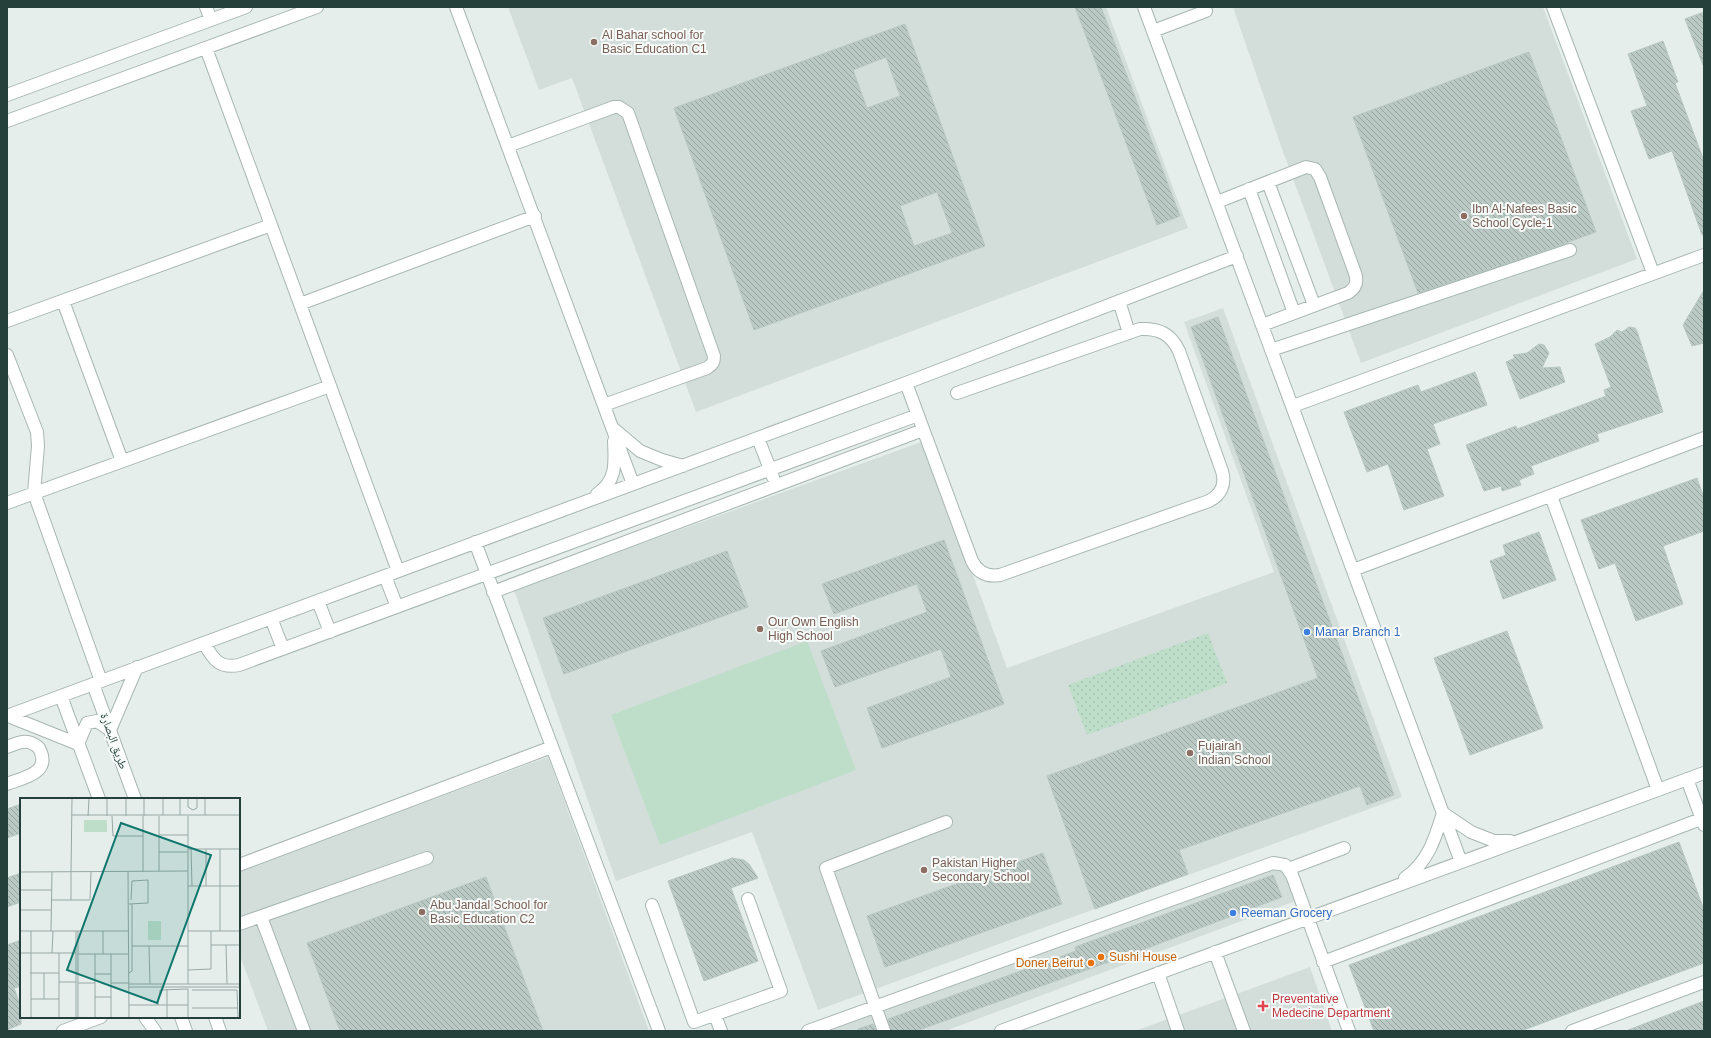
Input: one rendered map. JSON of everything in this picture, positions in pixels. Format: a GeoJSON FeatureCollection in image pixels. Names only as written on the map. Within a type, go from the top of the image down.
{"type":"FeatureCollection","features":[{"type":"Feature","properties":{"kind":"street"},"geometry":{"type":"LineString","coordinates":[[206,7],[211,20]]}},
{"type":"Feature","properties":{"kind":"street"},"geometry":{"type":"LineString","coordinates":[[7,95],[246,7]]}},
{"type":"Feature","properties":{"kind":"street"},"geometry":{"type":"LineString","coordinates":[[7,121],[317,7]]}},
{"type":"Feature","properties":{"kind":"street"},"geometry":{"type":"LineString","coordinates":[[456,7],[535,216],[633,484]]}},
{"type":"Feature","properties":{"kind":"street"},"geometry":{"type":"LineString","coordinates":[[1144,7],[1461,862]]}},
{"type":"Feature","properties":{"kind":"street"},"geometry":{"type":"LineString","coordinates":[[1553,7],[1652,273]]}},
{"type":"Feature","properties":{"kind":"street"},"geometry":{"type":"LineString","coordinates":[[1153,31],[1206,11]]}},
{"type":"Feature","properties":{"kind":"street"},"geometry":{"type":"LineString","coordinates":[[206,48],[398,571]]}},
{"type":"Feature","properties":{"kind":"street"},"geometry":{"type":"LineString","coordinates":[[508,146],[614,107],[619,107],[628,113],[714,356],[714,360],[707,368],[604,405]]}},
{"type":"Feature","properties":{"kind":"street"},"geometry":{"type":"LineString","coordinates":[[1217,202],[1306,167],[1315,169],[1320,177],[1357,282],[1355,287],[1348,293],[1262,325]]}},
{"type":"Feature","properties":{"kind":"street"},"geometry":{"type":"LineString","coordinates":[[1268,182],[1314,305]]}},
{"type":"Feature","properties":{"kind":"street"},"geometry":{"type":"LineString","coordinates":[[1249,190],[1294,313]]}},
{"type":"Feature","properties":{"kind":"street"},"geometry":{"type":"LineString","coordinates":[[300,304],[535,216]]}},
{"type":"Feature","properties":{"kind":"street"},"geometry":{"type":"LineString","coordinates":[[7,321],[271,225]]}},
{"type":"Feature","properties":{"kind":"street"},"geometry":{"type":"LineString","coordinates":[[1271,350],[1570,250]]}},
{"type":"Feature","properties":{"kind":"street"},"geometry":{"type":"LineString","coordinates":[[1292,406],[1704,255]]}},
{"type":"Feature","properties":{"kind":"street"},"geometry":{"type":"LineString","coordinates":[[7,716],[906,383],[1237,256]]}},
{"type":"Feature","properties":{"kind":"street"},"geometry":{"type":"LineString","coordinates":[[63,301],[122,461]]}},
{"type":"Feature","properties":{"kind":"street"},"geometry":{"type":"LineString","coordinates":[[1119,301],[1129,333]]}},
{"type":"Feature","properties":{"kind":"street"},"geometry":{"type":"LineString","coordinates":[[906,383],[972,561],[978,570],[988,575],[1000,575],[1209,501],[1215,498],[1222,489],[1224,477],[1179,351],[1175,343],[1168,335],[1160,330],[1150,328],[1140,329],[957,393]]}},
{"type":"Feature","properties":{"kind":"street"},"geometry":{"type":"LineString","coordinates":[[7,355],[37,432],[34,493]]}},
{"type":"Feature","properties":{"kind":"street"},"geometry":{"type":"LineString","coordinates":[[7,503],[330,386]]}},
{"type":"Feature","properties":{"kind":"street"},"geometry":{"type":"LineString","coordinates":[[204,643],[211,656],[216,661],[231,667],[239,665],[918,415]]}},
{"type":"Feature","properties":{"kind":"street"},"geometry":{"type":"LineString","coordinates":[[613,428],[640,451],[662,460],[683,466]]}},
{"type":"Feature","properties":{"kind":"street"},"geometry":{"type":"LineString","coordinates":[[585,502],[606,488],[615,466],[613,428]]}},
{"type":"Feature","properties":{"kind":"street"},"geometry":{"type":"LineString","coordinates":[[493,592],[923,430]]}},
{"type":"Feature","properties":{"kind":"street"},"geometry":{"type":"LineString","coordinates":[[758,438],[776,485]]}},
{"type":"Feature","properties":{"kind":"street"},"geometry":{"type":"LineString","coordinates":[[1353,570],[1704,438]]}},
{"type":"Feature","properties":{"kind":"street","name":"طريق البصارة"},"geometry":{"type":"LineString","coordinates":[[34,493],[97,682],[110,730],[135,798]]}},
{"type":"Feature","properties":{"kind":"street"},"geometry":{"type":"LineString","coordinates":[[1551,496],[1658,790]]}},
{"type":"Feature","properties":{"kind":"street"},"geometry":{"type":"LineString","coordinates":[[475,542],[659,1031]]}},
{"type":"Feature","properties":{"kind":"street"},"geometry":{"type":"LineString","coordinates":[[385,576],[397,607]]}},
{"type":"Feature","properties":{"kind":"street"},"geometry":{"type":"LineString","coordinates":[[318,600],[330,632]]}},
{"type":"Feature","properties":{"kind":"street"},"geometry":{"type":"LineString","coordinates":[[271,618],[284,649]]}},
{"type":"Feature","properties":{"kind":"street"},"geometry":{"type":"LineString","coordinates":[[78,744],[87,723],[97,721],[110,730],[137,667]]}},
{"type":"Feature","properties":{"kind":"street"},"geometry":{"type":"LineString","coordinates":[[61,696],[99,798]]}},
{"type":"Feature","properties":{"kind":"street"},"geometry":{"type":"LineString","coordinates":[[7,716],[78,744]]}},
{"type":"Feature","properties":{"kind":"street"},"geometry":{"type":"LineString","coordinates":[[7,747],[23,741],[29,741],[39,748],[43,760],[41,766],[35,773],[7,784]]}},
{"type":"Feature","properties":{"kind":"street"},"geometry":{"type":"LineString","coordinates":[[240,865],[552,747]]}},
{"type":"Feature","properties":{"kind":"street"},"geometry":{"type":"LineString","coordinates":[[1001,1031],[1704,773]]}},
{"type":"Feature","properties":{"kind":"street"},"geometry":{"type":"LineString","coordinates":[[1324,962],[1703,822],[1687,779]]}},
{"type":"Feature","properties":{"kind":"street"},"geometry":{"type":"LineString","coordinates":[[1443,813],[1471,832],[1494,841],[1518,841]]}},
{"type":"Feature","properties":{"kind":"street"},"geometry":{"type":"LineString","coordinates":[[1393,887],[1417,870],[1434,841],[1443,813]]}},
{"type":"Feature","properties":{"kind":"street"},"geometry":{"type":"LineString","coordinates":[[884,1031],[826,868],[946,822]]}},
{"type":"Feature","properties":{"kind":"street"},"geometry":{"type":"LineString","coordinates":[[1288,869],[1344,848]]}},
{"type":"Feature","properties":{"kind":"street"},"geometry":{"type":"LineString","coordinates":[[240,924],[427,858]]}},
{"type":"Feature","properties":{"kind":"street"},"geometry":{"type":"LineString","coordinates":[[808,1031],[1273,863],[1285,865],[1292,875],[1349,1031]]}},
{"type":"Feature","properties":{"kind":"street"},"geometry":{"type":"LineString","coordinates":[[652,906],[694,1022],[781,991],[748,899]]}},
{"type":"Feature","properties":{"kind":"street"},"geometry":{"type":"LineString","coordinates":[[261,917],[304,1031]]}},
{"type":"Feature","properties":{"kind":"street"},"geometry":{"type":"LineString","coordinates":[[1215,952],[1239,1030]]}},
{"type":"Feature","properties":{"kind":"street"},"geometry":{"type":"LineString","coordinates":[[1158,973],[1178,1031]]}},
{"type":"Feature","properties":{"kind":"street"},"geometry":{"type":"LineString","coordinates":[[1572,1031],[1704,982]]}},
{"type":"Feature","properties":{"kind":"street"},"geometry":{"type":"LineString","coordinates":[[715,1015],[721,1031]]}},
{"type":"Feature","properties":{"kind":"street"},"geometry":{"type":"LineString","coordinates":[[63,1031],[98,1018]]}},
{"type":"Feature","properties":{"kind":"street"},"geometry":{"type":"LineString","coordinates":[[146,1018],[155,1031]]}},
{"type":"Feature","properties":{"kind":"street"},"geometry":{"type":"LineString","coordinates":[[181,1018],[186,1031]]}},
{"type":"Feature","properties":{"kind":"street"},"geometry":{"type":"LineString","coordinates":[[215,1018],[220,1031]]}},
{"type":"Feature","properties":{"kind":"shaded area"},"geometry":{"type":"Polygon","coordinates":[[[508,7],[1106,7],[1188,228],[696,412],[572,78],[539,90],[508,7]]]}},
{"type":"Feature","properties":{"kind":"shaded area","name":"Ibn Al-Nafees Basic School Cycle-1"},"geometry":{"type":"Polygon","coordinates":[[[1233,7],[1543,7],[1637,259],[1361,363],[1281,146],[1233,7]]]}},
{"type":"Feature","properties":{"kind":"shaded area"},"geometry":{"type":"Polygon","coordinates":[[[1223,308],[1402,797],[818,1010],[752,832],[616,881],[514,590],[924,441],[1007,668],[1274,572],[1184,322],[1223,308]]]}},
{"type":"Feature","properties":{"kind":"shaded area","name":"Abu Jandal School for Basic Education C2"},"geometry":{"type":"Polygon","coordinates":[[[548,757],[649,1031],[268,1031],[240,956],[240,871],[548,757]]]}},
{"type":"Feature","properties":{"kind":"shaded area"},"geometry":{"type":"Polygon","coordinates":[[[1283,863],[1298,900],[945,1031],[826,1031],[1283,863]]]}},
{"type":"Feature","properties":{"kind":"shaded area","name":"Preventative Medecine Department"},"geometry":{"type":"Polygon","coordinates":[[[1310,967],[1332,1031],[1135,1031],[1310,967]]]}},
{"type":"Feature","properties":{"kind":"green space"},"geometry":{"type":"Polygon","coordinates":[[[1208,633],[1227,683],[1087,735],[1068,685],[1208,633]]]}},
{"type":"Feature","properties":{"kind":"green space"},"geometry":{"type":"Polygon","coordinates":[[[807,641],[856,770],[660,845],[611,715],[807,641]]]}},
{"type":"Feature","properties":{"kind":"building"},"geometry":{"type":"Polygon","coordinates":[[[1075,7],[1101,7],[1180,216],[1157,225],[1075,7]]]}},
{"type":"Feature","properties":{"kind":"building"},"geometry":{"type":"Polygon","coordinates":[[[1704,12],[1704,65],[1703,65],[1685,19],[1704,12]]]}},
{"type":"Feature","properties":{"kind":"building"},"geometry":{"type":"Polygon","coordinates":[[[905,24],[985,246],[754,330],[674,108],[905,24]],[[886,57],[853,70],[867,108],[900,96],[886,57]],[[937,192],[900,206],[914,246],[952,233],[937,192]]]}},
{"type":"Feature","properties":{"kind":"building"},"geometry":{"type":"Polygon","coordinates":[[[1663,41],[1678,82],[1675,83],[1704,161],[1704,234],[1702,235],[1672,151],[1649,159],[1631,111],[1647,106],[1628,54],[1663,41]]]}},
{"type":"Feature","properties":{"kind":"building"},"geometry":{"type":"Polygon","coordinates":[[[1529,52],[1596,232],[1418,293],[1353,117],[1529,52]]]}},
{"type":"Feature","properties":{"kind":"building"},"geometry":{"type":"Polygon","coordinates":[[[1704,290],[1704,343],[1692,346],[1683,325],[1704,290]]]}},
{"type":"Feature","properties":{"kind":"building"},"geometry":{"type":"Polygon","coordinates":[[[1218,317],[1394,795],[1367,805],[1360,786],[1179,850],[1188,874],[1095,909],[1047,776],[1318,678],[1191,327],[1218,317]]]}},
{"type":"Feature","properties":{"kind":"building"},"geometry":{"type":"Polygon","coordinates":[[[1629,327],[1635,328],[1637,331],[1663,412],[1597,434],[1599,441],[1531,466],[1534,474],[1519,480],[1521,485],[1502,491],[1501,486],[1484,491],[1466,445],[1516,426],[1517,429],[1606,396],[1604,390],[1611,387],[1595,344],[1610,337],[1617,330],[1622,332],[1629,327]]]}},
{"type":"Feature","properties":{"kind":"building"},"geometry":{"type":"Polygon","coordinates":[[[1539,344],[1544,345],[1549,353],[1542,368],[1560,367],[1565,382],[1520,399],[1506,362],[1515,358],[1513,355],[1527,353],[1539,344]]]}},
{"type":"Feature","properties":{"kind":"building"},"geometry":{"type":"Polygon","coordinates":[[[1475,372],[1487,405],[1433,424],[1440,444],[1427,449],[1444,496],[1404,510],[1388,464],[1367,472],[1344,412],[1418,385],[1421,392],[1475,372]]]}},
{"type":"Feature","properties":{"kind":"building"},"geometry":{"type":"Polygon","coordinates":[[[1697,478],[1704,498],[1704,531],[1663,546],[1683,604],[1636,621],[1615,563],[1599,569],[1581,520],[1697,478]]]}},
{"type":"Feature","properties":{"kind":"building"},"geometry":{"type":"Polygon","coordinates":[[[1539,532],[1556,580],[1503,599],[1490,561],[1506,555],[1503,545],[1539,532]]]}},
{"type":"Feature","properties":{"kind":"building"},"geometry":{"type":"Polygon","coordinates":[[[944,540],[1004,704],[882,748],[867,708],[951,677],[941,649],[835,687],[821,651],[927,612],[917,584],[834,614],[822,584],[944,540]]]}},
{"type":"Feature","properties":{"kind":"building"},"geometry":{"type":"Polygon","coordinates":[[[727,551],[748,607],[564,674],[543,618],[727,551]]]}},
{"type":"Feature","properties":{"kind":"building"},"geometry":{"type":"Polygon","coordinates":[[[1507,631],[1543,728],[1470,755],[1434,658],[1507,631]]]}},
{"type":"Feature","properties":{"kind":"building"},"geometry":{"type":"Polygon","coordinates":[[[20,804],[20,833],[7,838],[7,809],[20,804]]]}},
{"type":"Feature","properties":{"kind":"building"},"geometry":{"type":"Polygon","coordinates":[[[1679,842],[1704,910],[1704,963],[1521,1031],[1374,1031],[1349,965],[1679,842]]]}},
{"type":"Feature","properties":{"kind":"building"},"geometry":{"type":"Polygon","coordinates":[[[1043,853],[1062,904],[885,967],[867,916],[1043,853]]]}},
{"type":"Feature","properties":{"kind":"building"},"geometry":{"type":"Polygon","coordinates":[[[732,858],[744,860],[749,864],[758,878],[731,888],[758,961],[704,981],[668,881],[732,858]]]}},
{"type":"Feature","properties":{"kind":"building"},"geometry":{"type":"Polygon","coordinates":[[[20,873],[20,902],[7,907],[7,878],[20,873]]]}},
{"type":"Feature","properties":{"kind":"building"},"geometry":{"type":"Polygon","coordinates":[[[1273,875],[1282,897],[1145,949],[916,1031],[891,1031],[888,1019],[1076,951],[1075,947],[1273,875]]]}},
{"type":"Feature","properties":{"kind":"building"},"geometry":{"type":"Polygon","coordinates":[[[486,877],[543,1031],[340,1031],[307,943],[486,877]]]}},
{"type":"Feature","properties":{"kind":"building"},"geometry":{"type":"Polygon","coordinates":[[[20,940],[20,986],[14,988],[20,1004],[21,1024],[7,1030],[7,945],[20,940]]]}},
{"type":"Feature","properties":{"kind":"building"},"geometry":{"type":"Polygon","coordinates":[[[1704,1001],[1704,1031],[1628,1031],[1628,1030],[1704,1001]]]}},
{"type":"Feature","properties":{"kind":"building"},"geometry":{"type":"Polygon","coordinates":[[[873,1024],[876,1031],[858,1031],[858,1029],[873,1024]]]}},
{"type":"Feature","properties":{"kind":"place","name":"Al Bahar school for Basic Education C1"},"geometry":{"type":"Point","coordinates":[594,42]}},
{"type":"Feature","properties":{"kind":"place","name":"Ibn Al-Nafees Basic School Cycle-1"},"geometry":{"type":"Point","coordinates":[1464,216]}},
{"type":"Feature","properties":{"kind":"place","name":"Our Own English High School"},"geometry":{"type":"Point","coordinates":[760,629]}},
{"type":"Feature","properties":{"kind":"place","name":"Manar Branch 1"},"geometry":{"type":"Point","coordinates":[1307,632]}},
{"type":"Feature","properties":{"kind":"place","name":"Fujairah Indian School"},"geometry":{"type":"Point","coordinates":[1190,753]}},
{"type":"Feature","properties":{"kind":"place","name":"Pakistan Higher Secondary School"},"geometry":{"type":"Point","coordinates":[924,870]}},
{"type":"Feature","properties":{"kind":"place","name":"Abu Jandal School for Basic Education C2"},"geometry":{"type":"Point","coordinates":[422,912]}},
{"type":"Feature","properties":{"kind":"place","name":"Reeman Grocery"},"geometry":{"type":"Point","coordinates":[1233,913]}},
{"type":"Feature","properties":{"kind":"place","name":"Sushi House"},"geometry":{"type":"Point","coordinates":[1101,957]}},
{"type":"Feature","properties":{"kind":"place","name":"Doner Beirut"},"geometry":{"type":"Point","coordinates":[1091,963]}},
{"type":"Feature","properties":{"kind":"place","name":"Preventative Medecine Department"},"geometry":{"type":"Point","coordinates":[1263,1006]}}]}
